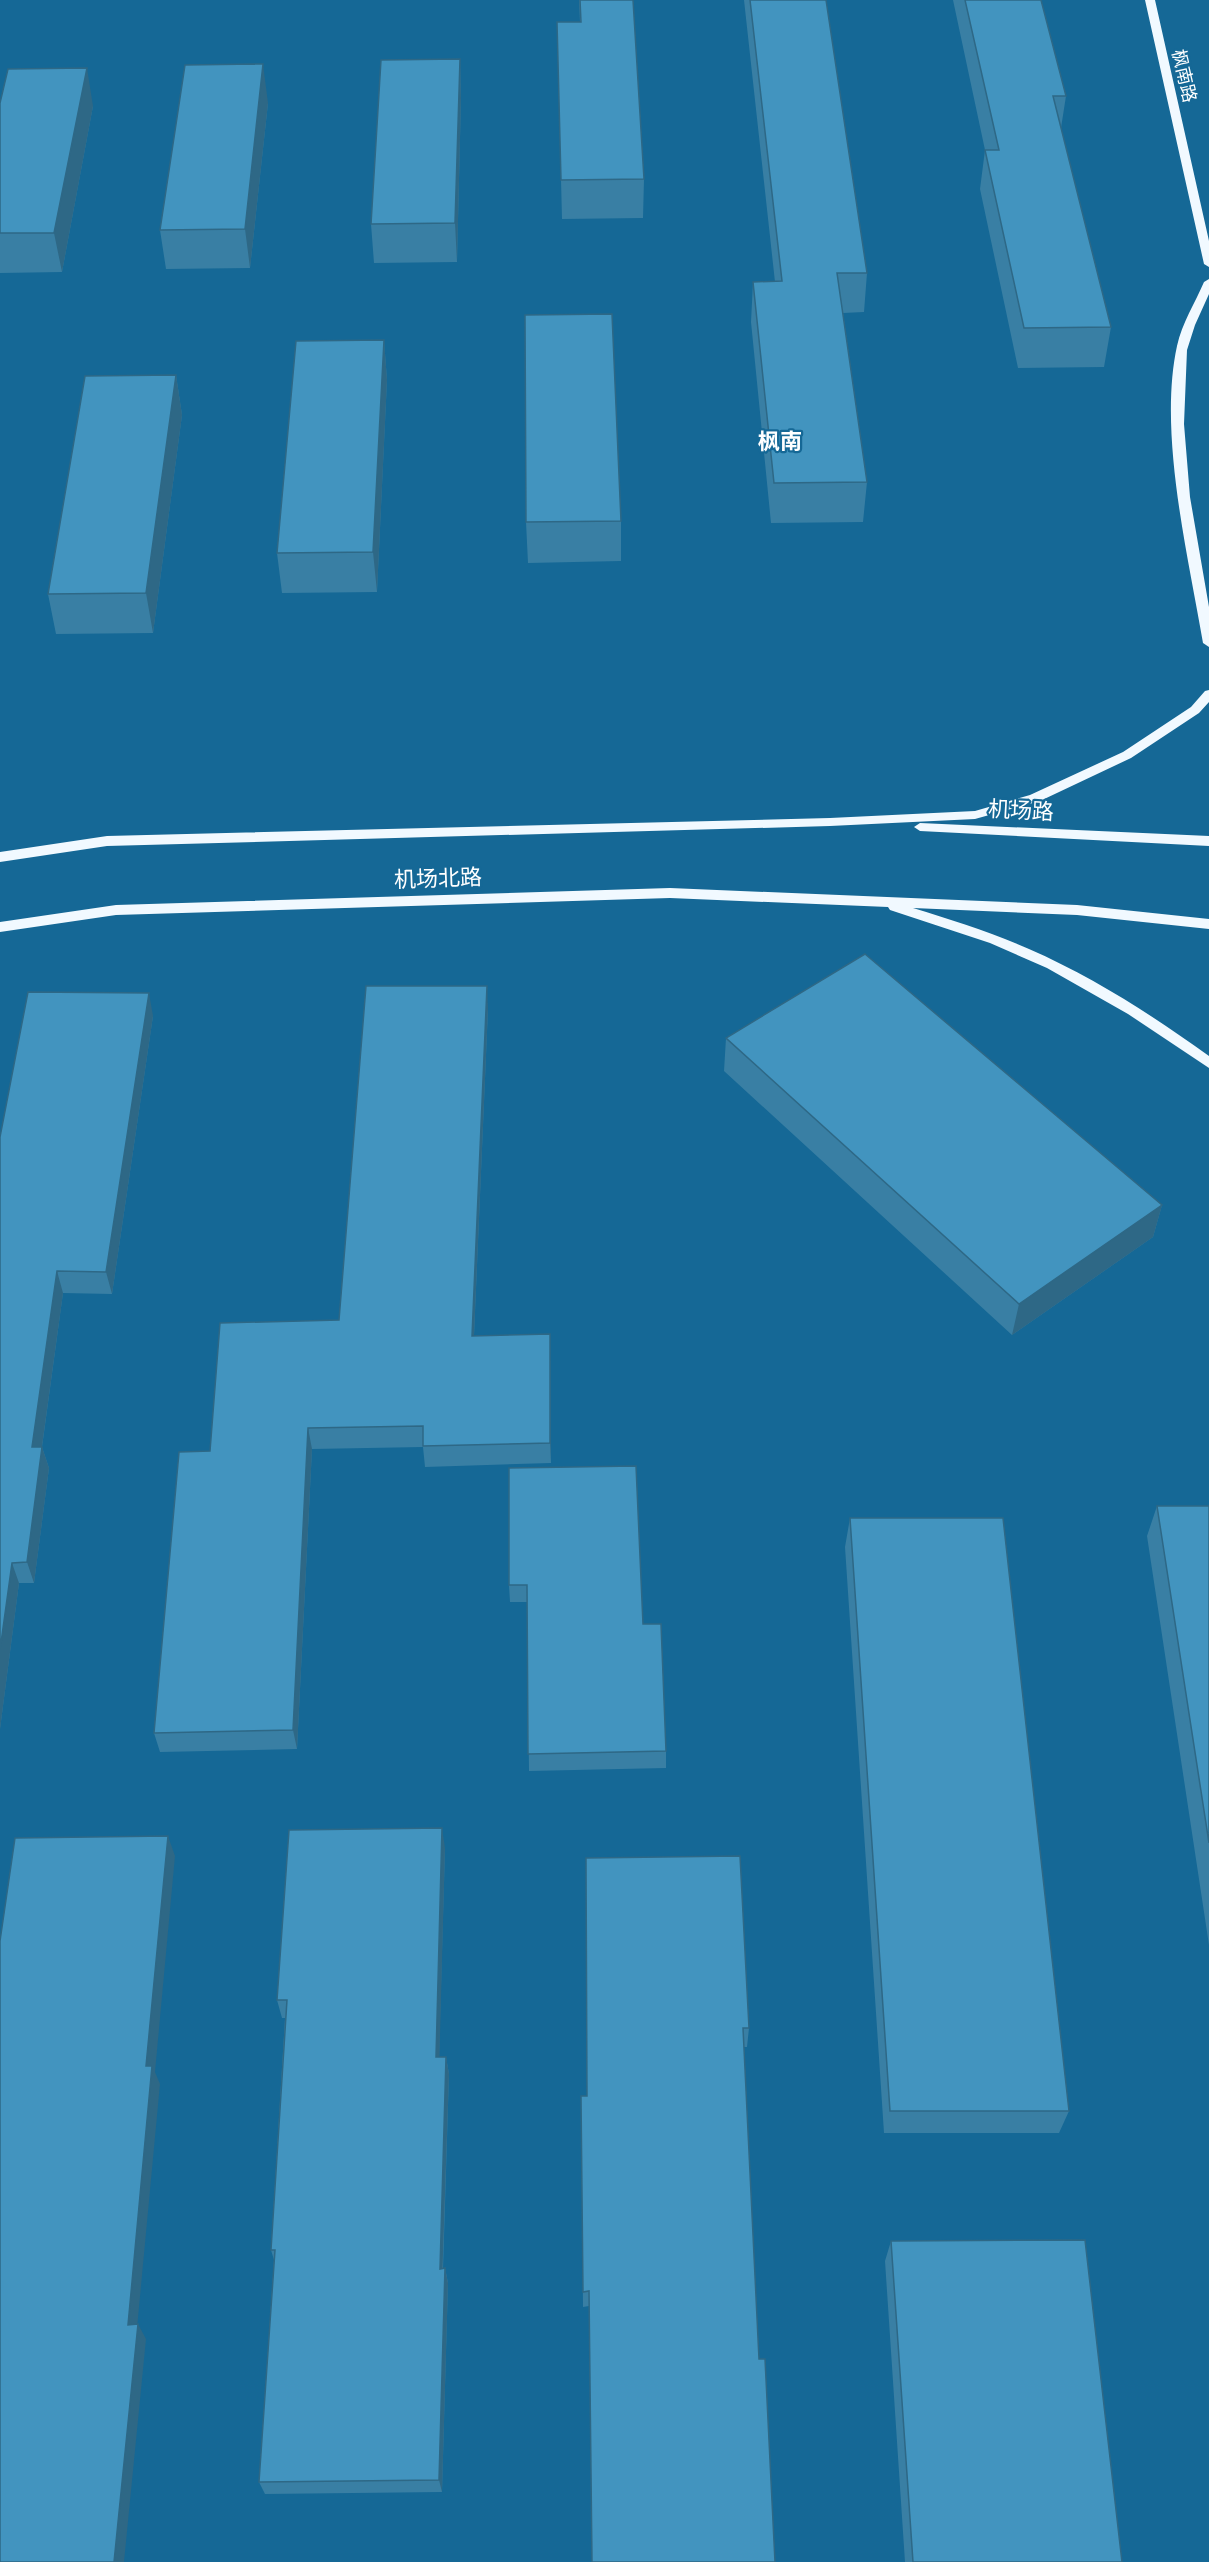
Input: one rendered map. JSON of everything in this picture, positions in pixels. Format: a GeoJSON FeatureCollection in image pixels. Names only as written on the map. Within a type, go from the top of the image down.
{"type":"FeatureCollection","features":[{"type":"Feature","properties":{"kind":"main road","name":"枫南路"},"geometry":{"type":"LineString","coordinates":[[1150,0],[1209,264]]}},
{"type":"Feature","properties":{"kind":"main road"},"geometry":{"type":"LineString","coordinates":[[1209,282],[1182,348],[1177,430],[1209,643]]}},
{"type":"Feature","properties":{"kind":"main road"},"geometry":{"type":"LineString","coordinates":[[830,822],[975,816],[1035,798],[1127,755],[1194,710],[1209,694]]}},
{"type":"Feature","properties":{"kind":"main road","name":"机场路"},"geometry":{"type":"LineString","coordinates":[[830,822],[1209,842]]}},
{"type":"Feature","properties":{"kind":"main road","name":"机场北路"},"geometry":{"type":"LineString","coordinates":[[0,857],[107,842],[830,822]]}},
{"type":"Feature","properties":{"kind":"main road","name":"机场北路"},"geometry":{"type":"LineString","coordinates":[[0,927],[116,910],[670,892],[878,902]]}},
{"type":"Feature","properties":{"kind":"main road"},"geometry":{"type":"LineString","coordinates":[[878,902],[1077,910],[1209,924]]}},
{"type":"Feature","properties":{"kind":"main road"},"geometry":{"type":"LineString","coordinates":[[878,902],[996,941],[1074,977],[1155,1023],[1209,1063]]}},
{"type":"Feature","properties":{"kind":"building"},"geometry":{"type":"Polygon","coordinates":[[[580,0],[633,0],[644,179],[561,180],[557,22],[581,22],[580,0]]]}},
{"type":"Feature","properties":{"kind":"building"},"geometry":{"type":"Polygon","coordinates":[[[750,0],[826,0],[867,273],[837,273],[867,482],[774,483],[753,282],[782,281],[750,0]]]}},
{"type":"Feature","properties":{"kind":"building"},"geometry":{"type":"Polygon","coordinates":[[[965,0],[1041,0],[1066,96],[1053,96],[1111,327],[1024,328],[985,150],[999,150],[965,0]]]}},
{"type":"Feature","properties":{"kind":"building"},"geometry":{"type":"Polygon","coordinates":[[[460,59],[455,223],[371,224],[381,60],[460,59]]]}},
{"type":"Feature","properties":{"kind":"building"},"geometry":{"type":"Polygon","coordinates":[[[263,64],[245,229],[160,230],[185,65],[263,64]]]}},
{"type":"Feature","properties":{"kind":"building"},"geometry":{"type":"Polygon","coordinates":[[[87,68],[54,233],[0,233],[0,103],[8,69],[87,68]]]}},
{"type":"Feature","properties":{"kind":"building"},"geometry":{"type":"Polygon","coordinates":[[[612,314],[621,521],[526,522],[525,315],[612,314]]]}},
{"type":"Feature","properties":{"kind":"building"},"geometry":{"type":"Polygon","coordinates":[[[384,340],[373,552],[277,553],[296,341],[384,340]]]}},
{"type":"Feature","properties":{"kind":"building"},"geometry":{"type":"Polygon","coordinates":[[[176,375],[146,593],[48,594],[85,376],[176,375]]]}},
{"type":"Feature","properties":{"kind":"building"},"geometry":{"type":"Polygon","coordinates":[[[865,954],[1162,1205],[1019,1304],[726,1038],[865,954]]]}},
{"type":"Feature","properties":{"kind":"building"},"geometry":{"type":"Polygon","coordinates":[[[366,986],[487,986],[472,1336],[550,1334],[550,1443],[423,1446],[423,1426],[308,1428],[293,1730],[154,1733],[179,1452],[210,1451],[220,1323],[339,1320],[366,986]]]}},
{"type":"Feature","properties":{"kind":"building"},"geometry":{"type":"Polygon","coordinates":[[[28,992],[149,993],[106,1272],[57,1271],[32,1447],[42,1447],[27,1562],[12,1563],[0,1650],[0,1137],[28,992]]]}},
{"type":"Feature","properties":{"kind":"building"},"geometry":{"type":"Polygon","coordinates":[[[636,1466],[643,1624],[661,1624],[666,1751],[528,1754],[527,1585],[509,1585],[509,1468],[636,1466]]]}},
{"type":"Feature","properties":{"kind":"building"},"geometry":{"type":"Polygon","coordinates":[[[1157,1506],[1209,1506],[1209,1843],[1157,1506]]]}},
{"type":"Feature","properties":{"kind":"building"},"geometry":{"type":"Polygon","coordinates":[[[850,1518],[1003,1518],[1069,2111],[890,2111],[850,1518]]]}},
{"type":"Feature","properties":{"kind":"building"},"geometry":{"type":"Polygon","coordinates":[[[442,1828],[436,2057],[446,2057],[440,2269],[445,2268],[439,2480],[259,2482],[275,2250],[271,2250],[287,2000],[277,2000],[289,1830],[442,1828]]]}},
{"type":"Feature","properties":{"kind":"building"},"geometry":{"type":"Polygon","coordinates":[[[168,1836],[146,2066],[152,2066],[128,2325],[138,2324],[114,2562],[0,2562],[0,1941],[15,1838],[168,1836]]]}},
{"type":"Feature","properties":{"kind":"building"},"geometry":{"type":"Polygon","coordinates":[[[740,1856],[749,2028],[743,2028],[759,2359],[765,2359],[775,2562],[592,2562],[589,2291],[583,2292],[581,2096],[587,2096],[586,1858],[740,1856]]]}},
{"type":"Feature","properties":{"kind":"building"},"geometry":{"type":"Polygon","coordinates":[[[1085,2240],[1122,2562],[913,2562],[891,2241],[1085,2240]]]}},
{"type":"Feature","properties":{"kind":"district","name":"枫南"},"geometry":{"type":"Point","coordinates":[780,442]}}]}
